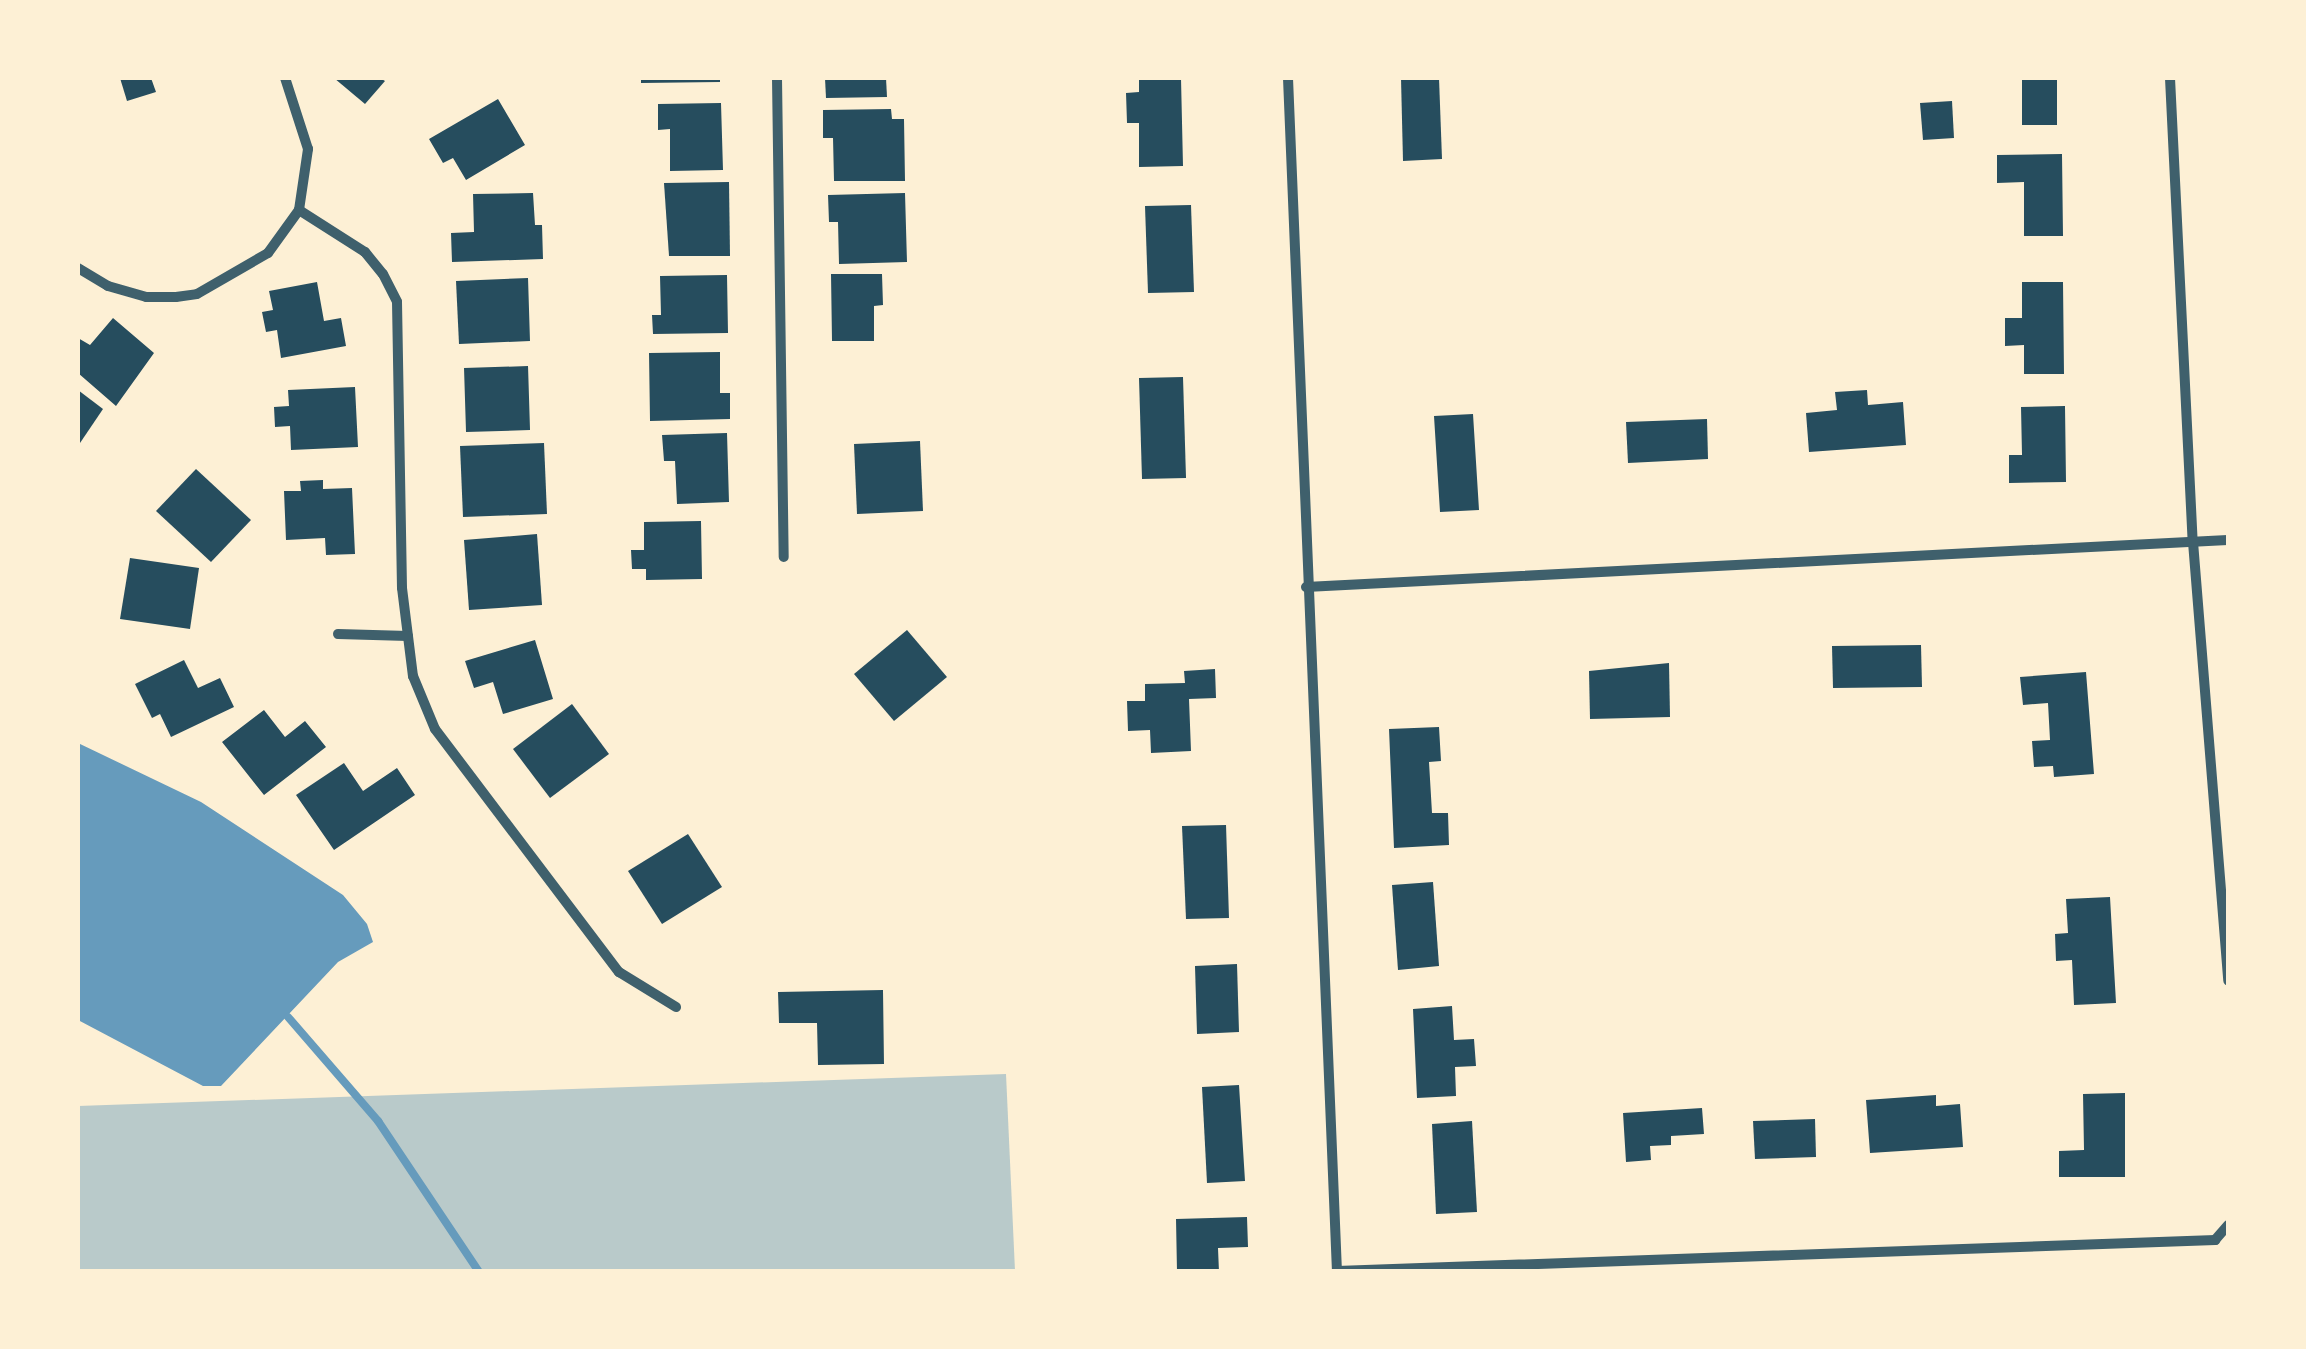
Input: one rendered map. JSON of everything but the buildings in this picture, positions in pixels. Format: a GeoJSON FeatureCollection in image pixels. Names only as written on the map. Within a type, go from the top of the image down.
{"type":"FeatureCollection","features":[{"type":"Feature","properties":{"kind":"street"},"geometry":{"type":"LineString","coordinates":[[78,268],[108,286],[146,296],[198,294],[268,253],[299,210],[308,150],[285,78]]}},
{"type":"Feature","properties":{"kind":"street"},"geometry":{"type":"LineString","coordinates":[[777,78],[784,557]]}},
{"type":"Feature","properties":{"kind":"street"},"geometry":{"type":"LineString","coordinates":[[1288,78],[1337,1272],[2215,1240],[2228,1226]]}},
{"type":"Feature","properties":{"kind":"street"},"geometry":{"type":"LineString","coordinates":[[2170,78],[2193,542],[2228,981]]}},
{"type":"Feature","properties":{"kind":"street"},"geometry":{"type":"LineString","coordinates":[[299,210],[365,252],[384,274],[397,302],[402,588],[413,676],[435,729],[619,972],[676,1007]]}},
{"type":"Feature","properties":{"kind":"street"},"geometry":{"type":"LineString","coordinates":[[1306,587],[2228,540]]}},
{"type":"Feature","properties":{"kind":"street"},"geometry":{"type":"LineString","coordinates":[[338,634],[408,636]]}},
{"type":"Feature","properties":{"kind":"shaded area"},"geometry":{"type":"Polygon","coordinates":[[[1006,1074],[1015,1271],[78,1271],[78,1106],[1006,1074]]]}},
{"type":"Feature","properties":{"kind":"water"},"geometry":{"type":"Polygon","coordinates":[[[78,743],[201,802],[343,895],[367,924],[373,942],[338,962],[221,1086],[203,1086],[78,1020],[78,743]]]}},
{"type":"Feature","properties":{"kind":"waterway"},"geometry":{"type":"LineString","coordinates":[[288,1017],[378,1121],[479,1272]]}}]}
